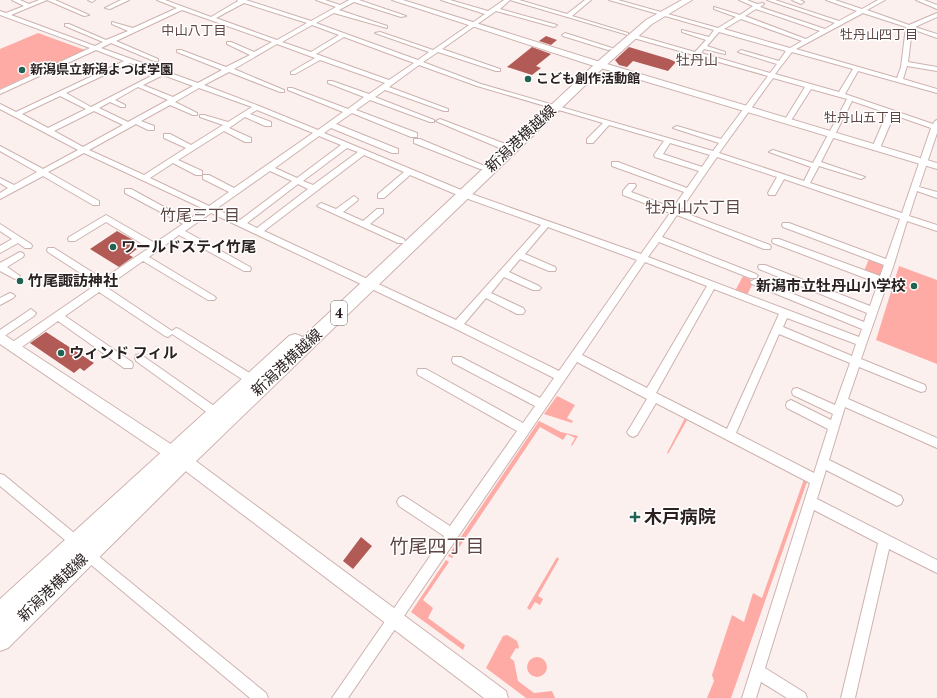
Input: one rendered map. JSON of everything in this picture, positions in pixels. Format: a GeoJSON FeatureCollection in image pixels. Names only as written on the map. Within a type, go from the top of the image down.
{"type":"FeatureCollection","features":[{"type":"Feature","properties":{"kind":"main road","name":"新潟港横越線"},"geometry":{"type":"LineString","coordinates":[[597,64],[610,49],[679,0]]}},
{"type":"Feature","properties":{"kind":"main road","name":"新潟港横越線"},"geometry":{"type":"LineString","coordinates":[[659,13],[688,0]]}},
{"type":"Feature","properties":{"kind":"main road","name":"新潟港横越線"},"geometry":{"type":"LineString","coordinates":[[0,614],[75,543],[178,457],[629,35]]}},
{"type":"Feature","properties":{"kind":"main road","name":"新潟港横越線"},"geometry":{"type":"LineString","coordinates":[[0,640],[87,554],[178,457],[216,413],[365,282],[401,241],[460,193],[483,167],[504,147],[552,107]]}},
{"type":"Feature","properties":{"kind":"street"},"geometry":{"type":"LineString","coordinates":[[15,0],[29,6]]}},
{"type":"Feature","properties":{"kind":"street"},"geometry":{"type":"LineString","coordinates":[[3,14],[44,0]]}},
{"type":"Feature","properties":{"kind":"street"},"geometry":{"type":"LineString","coordinates":[[50,0],[86,15]]}},
{"type":"Feature","properties":{"kind":"street"},"geometry":{"type":"LineString","coordinates":[[108,8],[126,0]]}},
{"type":"Feature","properties":{"kind":"street"},"geometry":{"type":"LineString","coordinates":[[160,0],[312,55],[446,110]]}},
{"type":"Feature","properties":{"kind":"street"},"geometry":{"type":"LineString","coordinates":[[319,0],[341,7]]}},
{"type":"Feature","properties":{"kind":"street"},"geometry":{"type":"LineString","coordinates":[[0,196],[353,0],[403,16]]}},
{"type":"Feature","properties":{"kind":"street"},"geometry":{"type":"LineString","coordinates":[[396,0],[597,64],[937,166]]}},
{"type":"Feature","properties":{"kind":"street"},"geometry":{"type":"LineString","coordinates":[[444,0],[489,13]]}},
{"type":"Feature","properties":{"kind":"street"},"geometry":{"type":"LineString","coordinates":[[468,0],[554,25]]}},
{"type":"Feature","properties":{"kind":"street"},"geometry":{"type":"LineString","coordinates":[[15,346],[508,0]]}},
{"type":"Feature","properties":{"kind":"street"},"geometry":{"type":"LineString","coordinates":[[513,0],[629,35],[809,86],[892,113],[936,125],[834,427],[749,698]]}},
{"type":"Feature","properties":{"kind":"street"},"geometry":{"type":"LineString","coordinates":[[568,16],[588,0]]}},
{"type":"Feature","properties":{"kind":"street"},"geometry":{"type":"LineString","coordinates":[[612,0],[937,91]]}},
{"type":"Feature","properties":{"kind":"street"},"geometry":{"type":"LineString","coordinates":[[742,0],[824,31]]}},
{"type":"Feature","properties":{"kind":"street"},"geometry":{"type":"LineString","coordinates":[[697,54],[718,30],[769,0],[839,23]]}},
{"type":"Feature","properties":{"kind":"street"},"geometry":{"type":"LineString","coordinates":[[829,0],[937,36]]}},
{"type":"Feature","properties":{"kind":"street"},"geometry":{"type":"LineString","coordinates":[[339,698],[392,619],[770,75],[790,50],[882,0]]}},
{"type":"Feature","properties":{"kind":"street"},"geometry":{"type":"LineString","coordinates":[[919,0],[937,7]]}},
{"type":"Feature","properties":{"kind":"street"},"geometry":{"type":"LineString","coordinates":[[211,19],[242,1],[311,23],[479,85],[716,154],[937,228]]}},
{"type":"Feature","properties":{"kind":"street"},"geometry":{"type":"LineString","coordinates":[[0,92],[182,8]]}},
{"type":"Feature","properties":{"kind":"street"},"geometry":{"type":"LineString","coordinates":[[716,8],[807,41]]}},
{"type":"Feature","properties":{"kind":"street"},"geometry":{"type":"LineString","coordinates":[[334,11],[385,27]]}},
{"type":"Feature","properties":{"kind":"street"},"geometry":{"type":"LineString","coordinates":[[3,14],[198,87],[257,107],[318,134],[364,151],[460,193],[642,258],[863,343]]}},
{"type":"Feature","properties":{"kind":"street"},"geometry":{"type":"LineString","coordinates":[[909,27],[937,15]]}},
{"type":"Feature","properties":{"kind":"street"},"geometry":{"type":"LineString","coordinates":[[160,18],[170,22]]}},
{"type":"Feature","properties":{"kind":"street"},"geometry":{"type":"LineString","coordinates":[[114,23],[132,30]]}},
{"type":"Feature","properties":{"kind":"street"},"geometry":{"type":"LineString","coordinates":[[67,25],[156,60]]}},
{"type":"Feature","properties":{"kind":"street"},"geometry":{"type":"LineString","coordinates":[[726,25],[738,29]]}},
{"type":"Feature","properties":{"kind":"street"},"geometry":{"type":"LineString","coordinates":[[899,81],[904,63],[909,27]]}},
{"type":"Feature","properties":{"kind":"street"},"geometry":{"type":"LineString","coordinates":[[684,31],[710,39]]}},
{"type":"Feature","properties":{"kind":"street"},"geometry":{"type":"LineString","coordinates":[[378,33],[498,70]]}},
{"type":"Feature","properties":{"kind":"street"},"geometry":{"type":"LineString","coordinates":[[312,55],[344,35]]}},
{"type":"Feature","properties":{"kind":"street"},"geometry":{"type":"LineString","coordinates":[[565,35],[610,49]]}},
{"type":"Feature","properties":{"kind":"street"},"geometry":{"type":"LineString","coordinates":[[229,44],[255,55]]}},
{"type":"Feature","properties":{"kind":"street"},"geometry":{"type":"LineString","coordinates":[[703,47],[723,53]]}},
{"type":"Feature","properties":{"kind":"street"},"geometry":{"type":"LineString","coordinates":[[179,51],[282,91]]}},
{"type":"Feature","properties":{"kind":"street"},"geometry":{"type":"LineString","coordinates":[[741,52],[780,63]]}},
{"type":"Feature","properties":{"kind":"street"},"geometry":{"type":"LineString","coordinates":[[293,73],[319,58]]}},
{"type":"Feature","properties":{"kind":"street"},"geometry":{"type":"LineString","coordinates":[[17,114],[128,61]]}},
{"type":"Feature","properties":{"kind":"street"},"geometry":{"type":"LineString","coordinates":[[904,63],[937,69]]}},
{"type":"Feature","properties":{"kind":"street"},"geometry":{"type":"LineString","coordinates":[[841,96],[856,69]]}},
{"type":"Feature","properties":{"kind":"street"},"geometry":{"type":"LineString","coordinates":[[49,131],[161,73]]}},
{"type":"Feature","properties":{"kind":"street"},"geometry":{"type":"LineString","coordinates":[[330,82],[432,121]]}},
{"type":"Feature","properties":{"kind":"street"},"geometry":{"type":"LineString","coordinates":[[138,85],[226,127],[248,140]]}},
{"type":"Feature","properties":{"kind":"street"},"geometry":{"type":"LineString","coordinates":[[788,122],[809,86]]}},
{"type":"Feature","properties":{"kind":"street"},"geometry":{"type":"LineString","coordinates":[[290,89],[350,111],[483,167]]}},
{"type":"Feature","properties":{"kind":"street"},"geometry":{"type":"LineString","coordinates":[[60,93],[129,125]]}},
{"type":"Feature","properties":{"kind":"street"},"geometry":{"type":"LineString","coordinates":[[806,184],[850,99]]}},
{"type":"Feature","properties":{"kind":"street"},"geometry":{"type":"LineString","coordinates":[[110,100],[122,106]]}},
{"type":"Feature","properties":{"kind":"street"},"geometry":{"type":"LineString","coordinates":[[0,106],[84,150],[457,325],[561,376]]}},
{"type":"Feature","properties":{"kind":"street"},"geometry":{"type":"LineString","coordinates":[[144,178],[257,107]]}},
{"type":"Feature","properties":{"kind":"street"},"geometry":{"type":"LineString","coordinates":[[876,148],[892,113]]}},
{"type":"Feature","properties":{"kind":"street"},"geometry":{"type":"LineString","coordinates":[[246,114],[268,124]]}},
{"type":"Feature","properties":{"kind":"street"},"geometry":{"type":"LineString","coordinates":[[136,121],[151,128]]}},
{"type":"Feature","properties":{"kind":"street"},"geometry":{"type":"LineString","coordinates":[[440,121],[504,147]]}},
{"type":"Feature","properties":{"kind":"street"},"geometry":{"type":"LineString","coordinates":[[590,141],[607,123]]}},
{"type":"Feature","properties":{"kind":"street"},"geometry":{"type":"LineString","coordinates":[[332,124],[395,151]]}},
{"type":"Feature","properties":{"kind":"street"},"geometry":{"type":"LineString","coordinates":[[677,128],[722,142]]}},
{"type":"Feature","properties":{"kind":"street"},"geometry":{"type":"LineString","coordinates":[[167,136],[192,148]]}},
{"type":"Feature","properties":{"kind":"street"},"geometry":{"type":"LineString","coordinates":[[669,140],[658,155],[704,170]]}},
{"type":"Feature","properties":{"kind":"street"},"geometry":{"type":"LineString","coordinates":[[241,223],[347,144]]}},
{"type":"Feature","properties":{"kind":"street"},"geometry":{"type":"LineString","coordinates":[[0,148],[41,173],[96,203]]}},
{"type":"Feature","properties":{"kind":"street"},"geometry":{"type":"LineString","coordinates":[[258,231],[364,151]]}},
{"type":"Feature","properties":{"kind":"street"},"geometry":{"type":"LineString","coordinates":[[773,152],[862,177]]}},
{"type":"Feature","properties":{"kind":"street"},"geometry":{"type":"LineString","coordinates":[[173,160],[236,192]]}},
{"type":"Feature","properties":{"kind":"street"},"geometry":{"type":"LineString","coordinates":[[615,164],[689,191]]}},
{"type":"Feature","properties":{"kind":"street"},"geometry":{"type":"LineString","coordinates":[[269,168],[315,189]]}},
{"type":"Feature","properties":{"kind":"street"},"geometry":{"type":"LineString","coordinates":[[381,196],[410,171]]}},
{"type":"Feature","properties":{"kind":"street"},"geometry":{"type":"LineString","coordinates":[[772,193],[782,176]]}},
{"type":"Feature","properties":{"kind":"street"},"geometry":{"type":"LineString","coordinates":[[0,180],[13,188]]}},
{"type":"Feature","properties":{"kind":"street"},"geometry":{"type":"LineString","coordinates":[[632,186],[626,193],[767,247]]}},
{"type":"Feature","properties":{"kind":"street"},"geometry":{"type":"LineString","coordinates":[[915,188],[937,195]]}},
{"type":"Feature","properties":{"kind":"street"},"geometry":{"type":"LineString","coordinates":[[128,191],[189,224]]}},
{"type":"Feature","properties":{"kind":"street"},"geometry":{"type":"LineString","coordinates":[[338,213],[354,199]]}},
{"type":"Feature","properties":{"kind":"street"},"geometry":{"type":"LineString","coordinates":[[321,206],[401,241]]}},
{"type":"Feature","properties":{"kind":"street"},"geometry":{"type":"LineString","coordinates":[[364,225],[380,211]]}},
{"type":"Feature","properties":{"kind":"street"},"geometry":{"type":"LineString","coordinates":[[72,239],[106,218],[156,248]]}},
{"type":"Feature","properties":{"kind":"street"},"geometry":{"type":"LineString","coordinates":[[457,325],[546,224]]}},
{"type":"Feature","properties":{"kind":"street"},"geometry":{"type":"LineString","coordinates":[[786,225],[890,264]]}},
{"type":"Feature","properties":{"kind":"street"},"geometry":{"type":"LineString","coordinates":[[0,227],[28,246]]}},
{"type":"Feature","properties":{"kind":"street"},"geometry":{"type":"LineString","coordinates":[[178,231],[247,269]]}},
{"type":"Feature","properties":{"kind":"street"},"geometry":{"type":"LineString","coordinates":[[657,238],[868,328]]}},
{"type":"Feature","properties":{"kind":"street"},"geometry":{"type":"LineString","coordinates":[[0,250],[18,239]]}},
{"type":"Feature","properties":{"kind":"street"},"geometry":{"type":"LineString","coordinates":[[776,241],[883,281]]}},
{"type":"Feature","properties":{"kind":"street"},"geometry":{"type":"LineString","coordinates":[[51,250],[172,332],[252,380]]}},
{"type":"Feature","properties":{"kind":"street"},"geometry":{"type":"LineString","coordinates":[[519,254],[552,269]]}},
{"type":"Feature","properties":{"kind":"street"},"geometry":{"type":"LineString","coordinates":[[15,276],[1,267],[20,255]]}},
{"type":"Feature","properties":{"kind":"street"},"geometry":{"type":"LineString","coordinates":[[143,257],[211,298]]}},
{"type":"Feature","properties":{"kind":"street"},"geometry":{"type":"LineString","coordinates":[[762,267],[873,311]]}},
{"type":"Feature","properties":{"kind":"street"},"geometry":{"type":"LineString","coordinates":[[503,273],[536,288]]}},
{"type":"Feature","properties":{"kind":"street"},"geometry":{"type":"LineString","coordinates":[[633,432],[712,285]]}},
{"type":"Feature","properties":{"kind":"street"},"geometry":{"type":"LineString","coordinates":[[485,294],[520,311]]}},
{"type":"Feature","properties":{"kind":"street"},"geometry":{"type":"LineString","coordinates":[[0,302],[10,296]]}},
{"type":"Feature","properties":{"kind":"street"},"geometry":{"type":"LineString","coordinates":[[31,313],[0,336],[178,457],[499,698]]}},
{"type":"Feature","properties":{"kind":"street"},"geometry":{"type":"LineString","coordinates":[[729,436],[784,313]]}},
{"type":"Feature","properties":{"kind":"street"},"geometry":{"type":"LineString","coordinates":[[58,316],[128,365]]}},
{"type":"Feature","properties":{"kind":"street"},"geometry":{"type":"LineString","coordinates":[[777,329],[921,388]]}},
{"type":"Feature","properties":{"kind":"street"},"geometry":{"type":"LineString","coordinates":[[575,356],[817,481]]}},
{"type":"Feature","properties":{"kind":"street"},"geometry":{"type":"LineString","coordinates":[[140,358],[216,413]]}},
{"type":"Feature","properties":{"kind":"street"},"geometry":{"type":"LineString","coordinates":[[457,360],[541,404]]}},
{"type":"Feature","properties":{"kind":"street"},"geometry":{"type":"LineString","coordinates":[[422,372],[524,429]]}},
{"type":"Feature","properties":{"kind":"street"},"geometry":{"type":"LineString","coordinates":[[797,392],[841,406],[937,443]]}},
{"type":"Feature","properties":{"kind":"street"},"geometry":{"type":"LineString","coordinates":[[791,405],[834,427]]}},
{"type":"Feature","properties":{"kind":"street"},"geometry":{"type":"LineString","coordinates":[[823,463],[897,500]]}},
{"type":"Feature","properties":{"kind":"street"},"geometry":{"type":"LineString","coordinates":[[0,479],[69,536],[75,543]]}},
{"type":"Feature","properties":{"kind":"street"},"geometry":{"type":"LineString","coordinates":[[403,502],[451,534]]}},
{"type":"Feature","properties":{"kind":"street"},"geometry":{"type":"LineString","coordinates":[[811,502],[937,567]]}},
{"type":"Feature","properties":{"kind":"street"},"geometry":{"type":"LineString","coordinates":[[848,698],[885,540]]}},
{"type":"Feature","properties":{"kind":"street"},"geometry":{"type":"LineString","coordinates":[[87,554],[261,698]]}},
{"type":"Feature","properties":{"kind":"street"},"geometry":{"type":"LineString","coordinates":[[758,672],[800,698]]}},
{"type":"Feature","properties":{"kind":"shaded area","name":"新潟県立新潟よつば学園"},"geometry":{"type":"Polygon","coordinates":[[[38,33],[85,50],[0,89],[0,49],[38,33]]]}},
{"type":"Feature","properties":{"kind":"shaded area"},"geometry":{"type":"Polygon","coordinates":[[[869,259],[880,263],[884,267],[880,277],[864,271],[869,259]]]}},
{"type":"Feature","properties":{"kind":"shaded area","name":"新潟市立牡丹山小学校"},"geometry":{"type":"Polygon","coordinates":[[[899,266],[937,280],[937,364],[876,340],[899,266]]]}},
{"type":"Feature","properties":{"kind":"shaded area"},"geometry":{"type":"Polygon","coordinates":[[[743,276],[754,281],[747,295],[735,291],[743,276]]]}},
{"type":"Feature","properties":{"kind":"shaded area"},"geometry":{"type":"Polygon","coordinates":[[[557,396],[575,405],[567,418],[573,421],[572,423],[544,414],[557,396]]]}},
{"type":"Feature","properties":{"kind":"shaded area"},"geometry":{"type":"Polygon","coordinates":[[[686,416],[808,479],[731,698],[707,698],[714,681],[712,675],[732,615],[744,622],[753,593],[762,598],[804,479],[687,420],[668,454],[667,453],[686,416]]]}},
{"type":"Feature","properties":{"kind":"shaded area"},"geometry":{"type":"Polygon","coordinates":[[[539,421],[561,432],[578,436],[572,446],[571,445],[575,438],[567,434],[563,440],[540,427],[452,558],[448,556],[539,421]]]}},
{"type":"Feature","properties":{"kind":"shaded area"},"geometry":{"type":"Polygon","coordinates":[[[557,557],[559,559],[538,596],[543,599],[540,605],[535,602],[530,610],[527,608],[557,557]]]}},
{"type":"Feature","properties":{"kind":"shaded area"},"geometry":{"type":"Polygon","coordinates":[[[446,560],[449,562],[423,600],[433,608],[428,618],[465,645],[463,650],[411,612],[446,560]]]}},
{"type":"Feature","properties":{"kind":"shaded area"},"geometry":{"type":"Polygon","coordinates":[[[507,635],[517,641],[519,647],[518,649],[516,648],[510,658],[514,661],[518,681],[534,693],[552,691],[555,698],[526,698],[486,668],[503,636],[507,635]]]}},
{"type":"Feature","properties":{"kind":"shaded area"},"geometry":{"type":"Polygon","coordinates":[[[537,657],[544,660],[547,667],[544,674],[537,677],[530,674],[527,667],[530,660],[537,657]]]}},
{"type":"Feature","properties":{"kind":"building"},"geometry":{"type":"Polygon","coordinates":[[[546,36],[557,40],[551,45],[539,41],[546,36]]]}},
{"type":"Feature","properties":{"kind":"building"},"geometry":{"type":"Polygon","coordinates":[[[532,47],[551,54],[536,66],[541,68],[532,75],[507,67],[532,47]]]}},
{"type":"Feature","properties":{"kind":"building"},"geometry":{"type":"Polygon","coordinates":[[[629,47],[676,62],[668,71],[633,61],[627,67],[619,65],[615,60],[629,47]]]}},
{"type":"Feature","properties":{"kind":"building","name":"ワールドステイ竹尾"},"geometry":{"type":"Polygon","coordinates":[[[117,231],[135,241],[130,245],[137,249],[129,255],[133,257],[119,267],[90,249],[117,231]]]}},
{"type":"Feature","properties":{"kind":"building","name":"ウィンド フィル"},"geometry":{"type":"Polygon","coordinates":[[[46,332],[94,363],[84,371],[80,368],[74,373],[30,343],[46,332]]]}},
{"type":"Feature","properties":{"kind":"building"},"geometry":{"type":"Polygon","coordinates":[[[361,537],[372,546],[353,569],[343,561],[361,537]]]}},
{"type":"Feature","properties":{"kind":"place","name":"新潟県立新潟よつば学園"},"geometry":{"type":"Point","coordinates":[22,70]}},
{"type":"Feature","properties":{"kind":"place","name":"こども創作活動館"},"geometry":{"type":"Point","coordinates":[528,79]}},
{"type":"Feature","properties":{"kind":"place","name":"ワールドステイ竹尾"},"geometry":{"type":"Point","coordinates":[113,247]}},
{"type":"Feature","properties":{"kind":"place","name":"竹尾諏訪神社"},"geometry":{"type":"Point","coordinates":[20,281]}},
{"type":"Feature","properties":{"kind":"place","name":"新潟市立牡丹山小学校"},"geometry":{"type":"Point","coordinates":[914,286]}},
{"type":"Feature","properties":{"kind":"place","name":"ウィンド フィル"},"geometry":{"type":"Point","coordinates":[61,353]}},
{"type":"Feature","properties":{"kind":"place","name":"木戸病院"},"geometry":{"type":"Point","coordinates":[635,517]}},
{"type":"Feature","properties":{"kind":"district","name":"中山八丁目"},"geometry":{"type":"Point","coordinates":[194,31]}},
{"type":"Feature","properties":{"kind":"district","name":"牡丹山四丁目"},"geometry":{"type":"Point","coordinates":[879,35]}},
{"type":"Feature","properties":{"kind":"district","name":"牡丹山"},"geometry":{"type":"Point","coordinates":[697,60]}},
{"type":"Feature","properties":{"kind":"district","name":"牡丹山五丁目"},"geometry":{"type":"Point","coordinates":[863,118]}},
{"type":"Feature","properties":{"kind":"district","name":"牡丹山六丁目"},"geometry":{"type":"Point","coordinates":[693,208]}},
{"type":"Feature","properties":{"kind":"district","name":"竹尾三丁目"},"geometry":{"type":"Point","coordinates":[200,216]}},
{"type":"Feature","properties":{"kind":"district","name":"竹尾四丁目"},"geometry":{"type":"Point","coordinates":[437,547]}}]}
